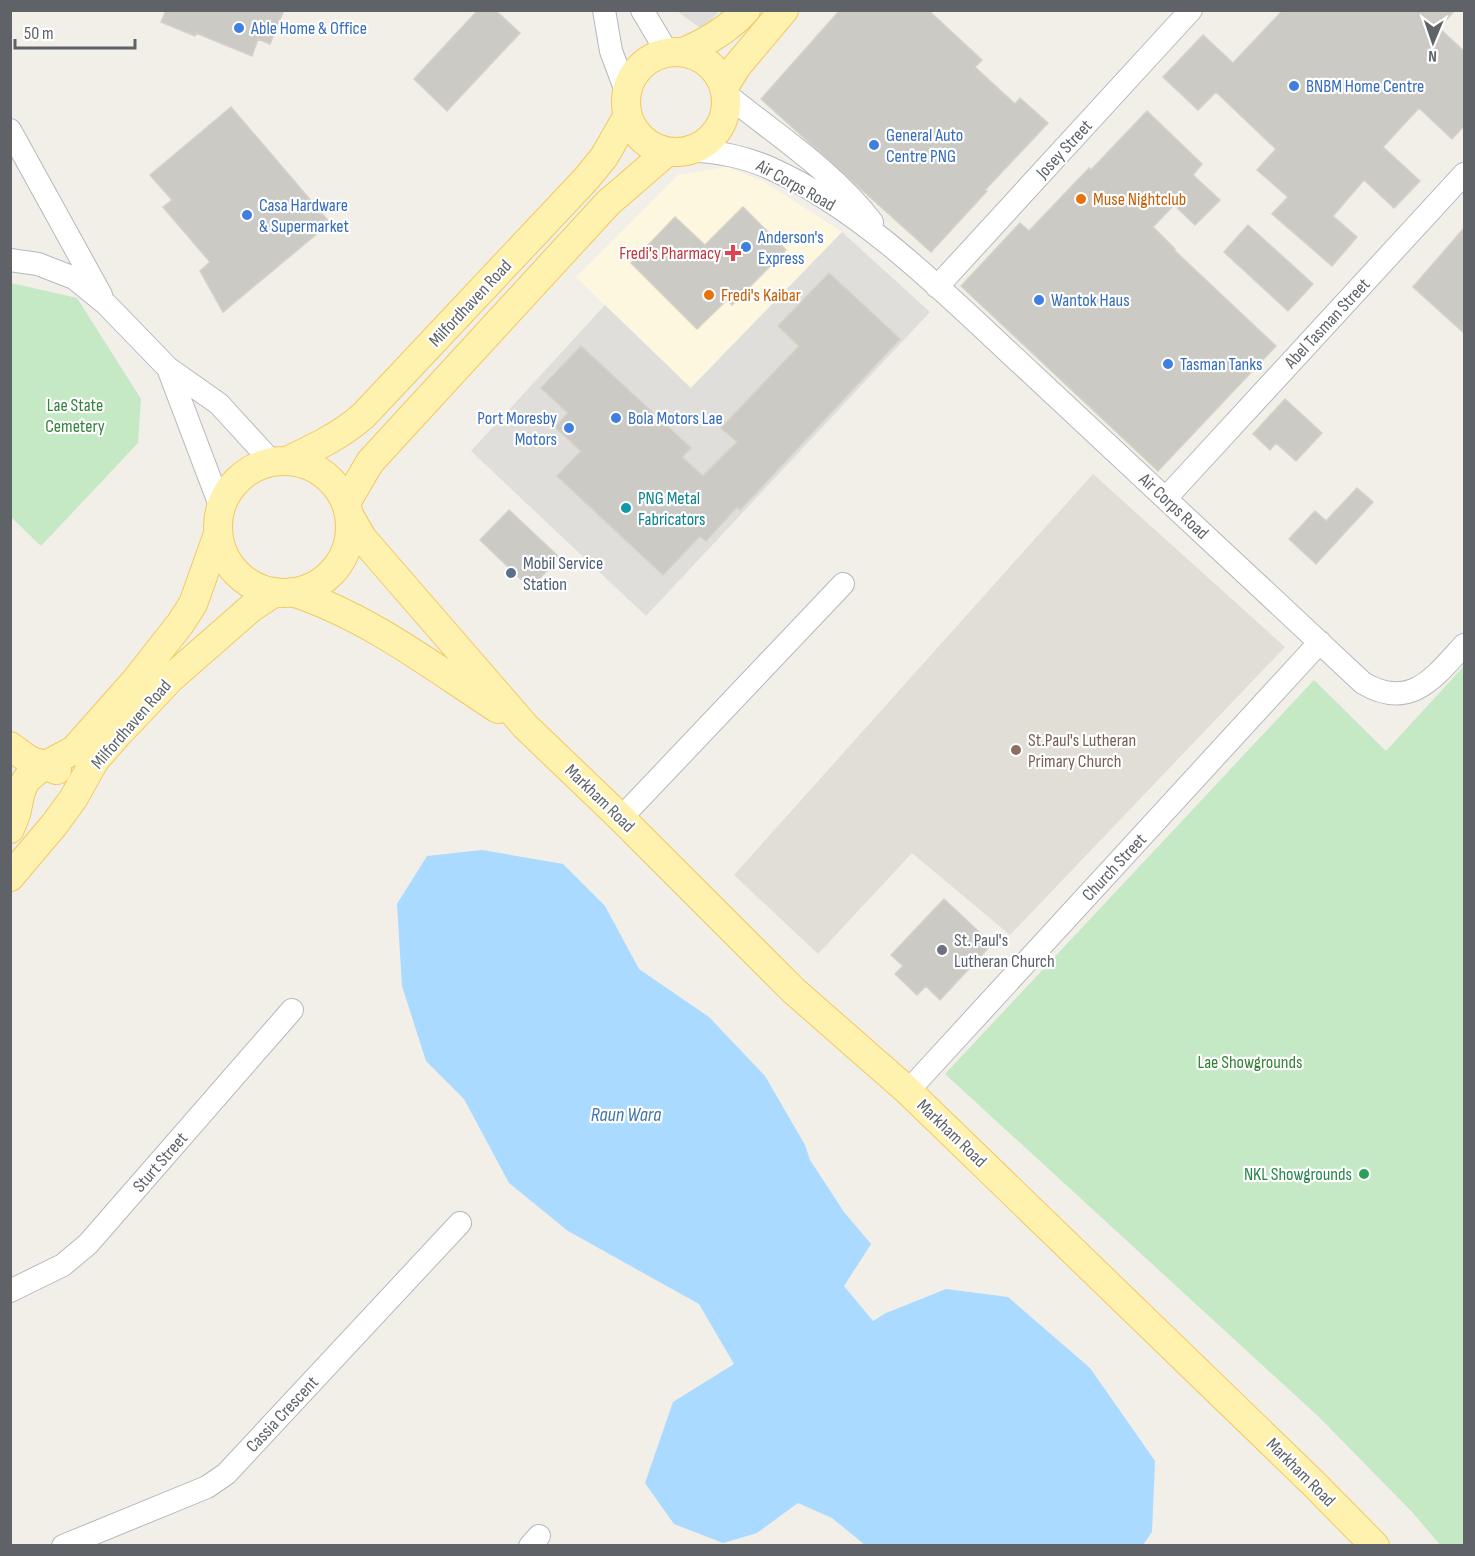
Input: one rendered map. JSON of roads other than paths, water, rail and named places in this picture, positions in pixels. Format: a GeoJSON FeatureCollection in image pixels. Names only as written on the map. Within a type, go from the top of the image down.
{"type":"FeatureCollection","features":[{"type":"Feature","properties":{"kind":"main road"},"geometry":{"type":"LineString","coordinates":[[675,52],[698,56],[711,65],[721,78],[725,90],[726,110],[721,125],[712,138],[698,147],[678,151],[654,147],[642,140],[633,130],[627,104],[634,73],[648,59],[705,43],[721,33],[746,10]]}},
{"type":"Feature","properties":{"kind":"main road"},"geometry":{"type":"LineString","coordinates":[[725,90],[738,66],[784,10]]}},
{"type":"Feature","properties":{"kind":"main road","name":"Milfordhaven Road"},"geometry":{"type":"LineString","coordinates":[[279,462],[326,443],[351,427],[363,416],[586,179],[604,157],[627,104]]}},
{"type":"Feature","properties":{"kind":"main road","name":"Milfordhaven Road"},"geometry":{"type":"LineString","coordinates":[[348,510],[360,476],[374,457],[608,203],[678,151]]}},
{"type":"Feature","properties":{"kind":"main road"},"geometry":{"type":"LineString","coordinates":[[279,462],[300,463],[320,471],[335,485],[348,510],[349,538],[342,558],[330,574],[312,586],[284,592],[254,585],[236,573],[224,555],[220,521],[227,493],[241,477],[259,466],[279,462]]}},
{"type":"Feature","properties":{"kind":"main road","name":"Markham Road"},"geometry":{"type":"LineString","coordinates":[[348,510],[363,539],[525,726],[621,818],[794,991],[908,1091],[1375,1545]]}},
{"type":"Feature","properties":{"kind":"main road","name":"Milfordhaven Road"},"geometry":{"type":"LineString","coordinates":[[13,808],[26,780],[34,772],[74,750],[136,680],[180,624],[193,604],[220,521]]}},
{"type":"Feature","properties":{"kind":"main road","name":"Milfordhaven Road"},"geometry":{"type":"LineString","coordinates":[[10,877],[36,848],[69,804],[95,760],[171,678],[251,608],[284,592]]}},
{"type":"Feature","properties":{"kind":"main road","name":"Markham Road"},"geometry":{"type":"LineString","coordinates":[[284,592],[319,601],[347,614],[525,726]]}},
{"type":"Feature","properties":{"kind":"main road"},"geometry":{"type":"LineString","coordinates":[[10,746],[29,760],[60,772],[72,785],[69,804],[49,818],[40,818],[13,808]]}},
{"type":"Feature","properties":{"kind":"street"},"geometry":{"type":"LineString","coordinates":[[604,10],[611,51],[627,104]]}},
{"type":"Feature","properties":{"kind":"street"},"geometry":{"type":"LineString","coordinates":[[642,10],[675,52]]}},
{"type":"Feature","properties":{"kind":"street","name":"Josey Street"},"geometry":{"type":"LineString","coordinates":[[937,286],[1191,10]]}},
{"type":"Feature","properties":{"kind":"street","name":"Air Corps Road"},"geometry":{"type":"LineString","coordinates":[[725,90],[841,186],[893,249]]}},
{"type":"Feature","properties":{"kind":"street"},"geometry":{"type":"LineString","coordinates":[[10,130],[106,304]]}},
{"type":"Feature","properties":{"kind":"street","name":"Air Corps Road"},"geometry":{"type":"LineString","coordinates":[[678,151],[740,156],[772,169],[813,191],[893,249],[937,286],[1363,683],[1377,692],[1404,694],[1416,690],[1432,679],[1464,645]]}},
{"type":"Feature","properties":{"kind":"street","name":"Abel Tasman Street"},"geometry":{"type":"LineString","coordinates":[[1166,498],[1464,174]]}},
{"type":"Feature","properties":{"kind":"street"},"geometry":{"type":"LineString","coordinates":[[10,260],[38,264],[74,278],[106,304],[168,368],[219,404],[279,462]]}},
{"type":"Feature","properties":{"kind":"street"},"geometry":{"type":"LineString","coordinates":[[168,368],[220,521]]}},
{"type":"Feature","properties":{"kind":"street"},"geometry":{"type":"LineString","coordinates":[[621,818],[843,584]]}},
{"type":"Feature","properties":{"kind":"street","name":"Church Street"},"geometry":{"type":"LineString","coordinates":[[908,1091],[1320,642]]}},
{"type":"Feature","properties":{"kind":"street","name":"Sturt Street"},"geometry":{"type":"LineString","coordinates":[[10,1291],[63,1265],[88,1244],[292,1010]]}},
{"type":"Feature","properties":{"kind":"street","name":"Cassia Crescent"},"geometry":{"type":"LineString","coordinates":[[63,1545],[207,1487],[226,1474],[460,1223]]}},
{"type":"Feature","properties":{"kind":"water","name":"Raun Wara"},"geometry":{"type":"Polygon","coordinates":[[[482,850],[563,864],[605,906],[639,969],[709,1017],[765,1076],[805,1145],[810,1160],[844,1212],[871,1244],[844,1286],[873,1321],[886,1313],[946,1289],[1008,1297],[1090,1368],[1155,1461],[1152,1532],[1143,1545],[865,1545],[832,1518],[798,1503],[757,1533],[723,1543],[674,1524],[645,1483],[673,1402],[734,1364],[699,1304],[568,1231],[509,1183],[464,1099],[426,1061],[402,986],[397,904],[427,856],[482,850]]]}},
{"type":"Feature","properties":{"kind":"place","name":"Able Home & Office"},"geometry":{"type":"Point","coordinates":[239,28]}},
{"type":"Feature","properties":{"kind":"place","name":"BNBM Home Centre"},"geometry":{"type":"Point","coordinates":[1294,86]}},
{"type":"Feature","properties":{"kind":"place","name":"General Auto Centre PNG"},"geometry":{"type":"Point","coordinates":[874,145]}},
{"type":"Feature","properties":{"kind":"place","name":"Muse Nightclub"},"geometry":{"type":"Point","coordinates":[1081,199]}},
{"type":"Feature","properties":{"kind":"place","name":"Casa Hardware & Supermarket"},"geometry":{"type":"Point","coordinates":[247,215]}},
{"type":"Feature","properties":{"kind":"place","name":"Anderson's Express"},"geometry":{"type":"Point","coordinates":[746,247]}},
{"type":"Feature","properties":{"kind":"place","name":"Fredi's Pharmacy"},"geometry":{"type":"Point","coordinates":[733,253]}},
{"type":"Feature","properties":{"kind":"place","name":"Fredi's Kaibar"},"geometry":{"type":"Point","coordinates":[709,295]}},
{"type":"Feature","properties":{"kind":"place","name":"Wantok Haus"},"geometry":{"type":"Point","coordinates":[1039,300]}},
{"type":"Feature","properties":{"kind":"place","name":"Tasman Tanks"},"geometry":{"type":"Point","coordinates":[1168,364]}},
{"type":"Feature","properties":{"kind":"place","name":"Bola Motors Lae"},"geometry":{"type":"Point","coordinates":[616,418]}},
{"type":"Feature","properties":{"kind":"place","name":"Port Moresby Motors"},"geometry":{"type":"Point","coordinates":[569,428]}},
{"type":"Feature","properties":{"kind":"place","name":"PNG Metal Fabricators"},"geometry":{"type":"Point","coordinates":[626,508]}},
{"type":"Feature","properties":{"kind":"place","name":"Mobil Service Station"},"geometry":{"type":"Point","coordinates":[511,573]}},
{"type":"Feature","properties":{"kind":"place","name":"St.Paul's Lutheran Primary Church"},"geometry":{"type":"Point","coordinates":[1016,750]}},
{"type":"Feature","properties":{"kind":"place","name":"St. Paul's Lutheran Church"},"geometry":{"type":"Point","coordinates":[942,950]}},
{"type":"Feature","properties":{"kind":"place","name":"NKL Showgrounds"},"geometry":{"type":"Point","coordinates":[1364,1174]}},
{"type":"Feature","properties":{"kind":"park label","name":"Lae State Cemetery"},"geometry":{"type":"Point","coordinates":[75,415]}},
{"type":"Feature","properties":{"kind":"park label","name":"Lae Showgrounds"},"geometry":{"type":"Point","coordinates":[1250,1062]}}]}
